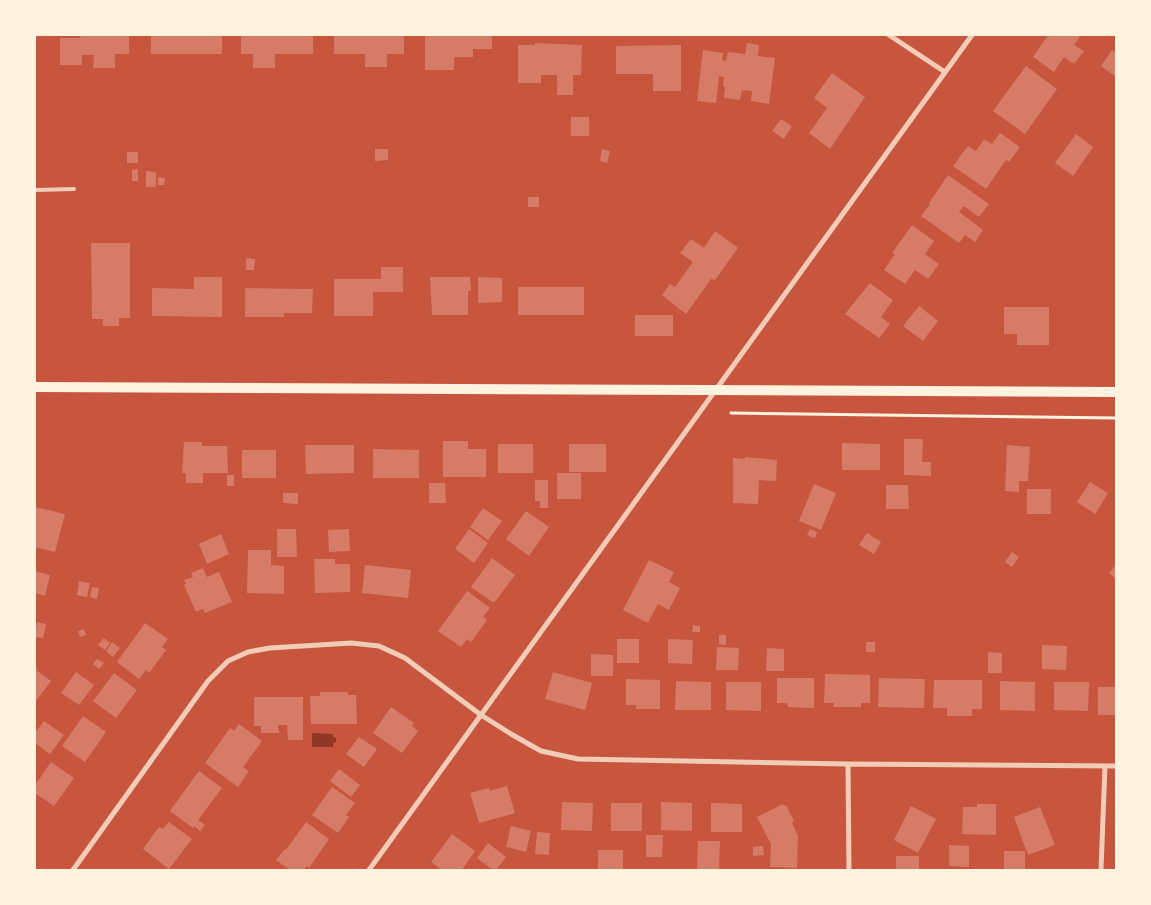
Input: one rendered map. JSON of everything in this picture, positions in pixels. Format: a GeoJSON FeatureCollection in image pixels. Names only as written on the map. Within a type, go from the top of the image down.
{"type":"FeatureCollection","features":[{"type":"Feature","properties":{"kind":"main road"},"geometry":{"type":"LineString","coordinates":[[35,387],[1116,392]]}},
{"type":"Feature","properties":{"kind":"street"},"geometry":{"type":"LineString","coordinates":[[889,35],[945,72]]}},
{"type":"Feature","properties":{"kind":"street"},"geometry":{"type":"LineString","coordinates":[[369,870],[972,35]]}},
{"type":"Feature","properties":{"kind":"street"},"geometry":{"type":"LineString","coordinates":[[73,870],[208,682],[228,661],[248,652],[270,648],[351,643],[379,646],[405,658],[481,715],[511,734],[542,751],[578,759],[1116,766]]}},
{"type":"Feature","properties":{"kind":"street"},"geometry":{"type":"LineString","coordinates":[[848,764],[849,870]]}},
{"type":"Feature","properties":{"kind":"street"},"geometry":{"type":"LineString","coordinates":[[1101,870],[1104,766]]}},
{"type":"Feature","properties":{"kind":"lane"},"geometry":{"type":"LineString","coordinates":[[35,190],[74,189]]}},
{"type":"Feature","properties":{"kind":"path"},"geometry":{"type":"LineString","coordinates":[[731,413],[1116,418]]}},
{"type":"Feature","properties":{"kind":"shaded area"},"geometry":{"type":"Polygon","coordinates":[[[312,733],[333,734],[336,742],[333,743],[333,747],[312,747],[312,733]]]}},
{"type":"Feature","properties":{"kind":"building"},"geometry":{"type":"Polygon","coordinates":[[[81,35],[129,35],[129,54],[115,54],[115,68],[93,68],[94,55],[82,55],[82,65],[60,65],[60,38],[80,38],[81,35]]]}},
{"type":"Feature","properties":{"kind":"building"},"geometry":{"type":"Polygon","coordinates":[[[151,35],[222,35],[222,54],[151,54],[151,35]]]}},
{"type":"Feature","properties":{"kind":"building"},"geometry":{"type":"Polygon","coordinates":[[[241,35],[313,35],[313,54],[275,54],[275,68],[253,68],[253,54],[241,54],[241,35]]]}},
{"type":"Feature","properties":{"kind":"building"},"geometry":{"type":"Polygon","coordinates":[[[334,35],[404,35],[404,54],[387,54],[387,67],[365,67],[365,54],[334,54],[334,35]]]}},
{"type":"Feature","properties":{"kind":"building"},"geometry":{"type":"Polygon","coordinates":[[[425,35],[492,35],[492,49],[473,49],[473,57],[454,57],[454,70],[425,70],[425,35]]]}},
{"type":"Feature","properties":{"kind":"building"},"geometry":{"type":"Polygon","coordinates":[[[1048,35],[1077,35],[1080,37],[1074,45],[1084,51],[1074,64],[1064,57],[1054,72],[1033,57],[1048,35]]]}},
{"type":"Feature","properties":{"kind":"building"},"geometry":{"type":"Polygon","coordinates":[[[535,43],[582,45],[581,75],[573,75],[573,95],[557,95],[557,75],[541,75],[541,83],[518,83],[518,45],[535,45],[535,43]]]}},
{"type":"Feature","properties":{"kind":"building"},"geometry":{"type":"Polygon","coordinates":[[[747,43],[759,45],[758,56],[775,58],[769,104],[751,101],[752,91],[742,90],[740,100],[724,98],[724,77],[719,76],[716,103],[697,101],[703,50],[723,53],[722,60],[726,61],[728,52],[745,54],[747,43]]]}},
{"type":"Feature","properties":{"kind":"building"},"geometry":{"type":"Polygon","coordinates":[[[681,45],[681,91],[653,91],[653,74],[616,74],[616,46],[681,45]]]}},
{"type":"Feature","properties":{"kind":"building"},"geometry":{"type":"Polygon","coordinates":[[[1112,50],[1116,53],[1116,77],[1101,66],[1112,50]]]}},
{"type":"Feature","properties":{"kind":"building"},"geometry":{"type":"Polygon","coordinates":[[[1026,66],[1057,89],[1025,134],[993,111],[1026,66]]]}},
{"type":"Feature","properties":{"kind":"building"},"geometry":{"type":"Polygon","coordinates":[[[832,73],[865,97],[830,149],[809,133],[827,108],[814,98],[832,73]]]}},
{"type":"Feature","properties":{"kind":"building"},"geometry":{"type":"Polygon","coordinates":[[[571,117],[589,117],[589,136],[571,136],[571,117]]]}},
{"type":"Feature","properties":{"kind":"building"},"geometry":{"type":"Polygon","coordinates":[[[781,119],[792,126],[784,139],[772,131],[781,119]]]}},
{"type":"Feature","properties":{"kind":"building"},"geometry":{"type":"Polygon","coordinates":[[[1000,133],[1020,147],[1009,162],[1006,160],[986,189],[953,166],[968,146],[976,151],[984,139],[992,144],[1000,133]]]}},
{"type":"Feature","properties":{"kind":"building"},"geometry":{"type":"Polygon","coordinates":[[[1076,134],[1093,147],[1073,176],[1055,163],[1076,134]]]}},
{"type":"Feature","properties":{"kind":"building"},"geometry":{"type":"Polygon","coordinates":[[[375,149],[388,149],[388,160],[375,161],[375,149]]]}},
{"type":"Feature","properties":{"kind":"building"},"geometry":{"type":"Polygon","coordinates":[[[602,149],[610,151],[607,163],[600,161],[602,149]]]}},
{"type":"Feature","properties":{"kind":"building"},"geometry":{"type":"Polygon","coordinates":[[[127,152],[138,152],[138,163],[127,163],[127,152]]]}},
{"type":"Feature","properties":{"kind":"building"},"geometry":{"type":"Polygon","coordinates":[[[138,169],[138,181],[132,181],[132,170],[138,169]]]}},
{"type":"Feature","properties":{"kind":"building"},"geometry":{"type":"Polygon","coordinates":[[[146,171],[156,172],[156,187],[146,187],[146,171]]]}},
{"type":"Feature","properties":{"kind":"building"},"geometry":{"type":"Polygon","coordinates":[[[948,175],[989,204],[979,217],[964,206],[959,212],[983,230],[975,242],[965,235],[959,243],[921,216],[948,175]]]}},
{"type":"Feature","properties":{"kind":"building"},"geometry":{"type":"Polygon","coordinates":[[[158,177],[165,178],[164,185],[158,185],[158,177]]]}},
{"type":"Feature","properties":{"kind":"building"},"geometry":{"type":"Polygon","coordinates":[[[528,197],[539,197],[539,207],[528,207],[528,197]]]}},
{"type":"Feature","properties":{"kind":"building"},"geometry":{"type":"Polygon","coordinates":[[[912,225],[934,241],[925,254],[939,264],[928,279],[915,270],[905,284],[884,270],[895,254],[892,253],[912,225]]]}},
{"type":"Feature","properties":{"kind":"building"},"geometry":{"type":"Polygon","coordinates":[[[715,231],[738,248],[715,280],[711,279],[686,314],[662,295],[670,284],[675,287],[693,262],[680,253],[691,239],[704,248],[715,231]]]}},
{"type":"Feature","properties":{"kind":"building"},"geometry":{"type":"Polygon","coordinates":[[[91,243],[130,243],[130,318],[119,318],[119,326],[103,326],[103,319],[92,319],[91,243]]]}},
{"type":"Feature","properties":{"kind":"building"},"geometry":{"type":"Polygon","coordinates":[[[246,258],[255,259],[254,270],[246,270],[246,258]]]}},
{"type":"Feature","properties":{"kind":"building"},"geometry":{"type":"Polygon","coordinates":[[[381,267],[403,267],[403,292],[373,292],[373,316],[334,316],[334,279],[381,279],[381,267]]]}},
{"type":"Feature","properties":{"kind":"building"},"geometry":{"type":"Polygon","coordinates":[[[194,277],[222,277],[222,317],[152,316],[152,288],[194,289],[194,277]]]}},
{"type":"Feature","properties":{"kind":"building"},"geometry":{"type":"Polygon","coordinates":[[[430,277],[470,277],[471,291],[468,291],[468,315],[432,315],[430,277]]]}},
{"type":"Feature","properties":{"kind":"building"},"geometry":{"type":"Polygon","coordinates":[[[478,277],[502,278],[502,302],[478,303],[478,277]]]}},
{"type":"Feature","properties":{"kind":"building"},"geometry":{"type":"Polygon","coordinates":[[[870,283],[893,300],[881,317],[890,324],[879,338],[845,314],[870,283]]]}},
{"type":"Feature","properties":{"kind":"building"},"geometry":{"type":"Polygon","coordinates":[[[518,287],[584,287],[584,315],[518,315],[518,287]]]}},
{"type":"Feature","properties":{"kind":"building"},"geometry":{"type":"Polygon","coordinates":[[[245,288],[313,289],[312,313],[284,313],[284,317],[245,317],[245,288]]]}},
{"type":"Feature","properties":{"kind":"building"},"geometry":{"type":"Polygon","coordinates":[[[919,306],[938,321],[923,341],[903,326],[919,306]]]}},
{"type":"Feature","properties":{"kind":"building"},"geometry":{"type":"Polygon","coordinates":[[[1004,307],[1049,307],[1049,345],[1017,345],[1017,334],[1004,334],[1004,307]]]}},
{"type":"Feature","properties":{"kind":"building"},"geometry":{"type":"Polygon","coordinates":[[[635,315],[673,315],[673,336],[635,336],[635,315]]]}},
{"type":"Feature","properties":{"kind":"building"},"geometry":{"type":"Polygon","coordinates":[[[904,439],[923,439],[922,462],[931,462],[931,476],[904,475],[904,439]]]}},
{"type":"Feature","properties":{"kind":"building"},"geometry":{"type":"Polygon","coordinates":[[[443,441],[468,441],[468,449],[486,449],[486,477],[443,477],[443,441]]]}},
{"type":"Feature","properties":{"kind":"building"},"geometry":{"type":"Polygon","coordinates":[[[184,442],[202,442],[202,446],[227,446],[228,473],[203,473],[203,483],[186,483],[186,473],[182,473],[184,442]]]}},
{"type":"Feature","properties":{"kind":"building"},"geometry":{"type":"Polygon","coordinates":[[[842,443],[880,444],[880,470],[842,470],[842,443]]]}},
{"type":"Feature","properties":{"kind":"building"},"geometry":{"type":"Polygon","coordinates":[[[498,444],[533,444],[533,473],[498,473],[498,444]]]}},
{"type":"Feature","properties":{"kind":"building"},"geometry":{"type":"Polygon","coordinates":[[[569,444],[606,444],[606,472],[569,472],[569,444]]]}},
{"type":"Feature","properties":{"kind":"building"},"geometry":{"type":"Polygon","coordinates":[[[305,445],[354,445],[354,473],[306,474],[305,445]]]}},
{"type":"Feature","properties":{"kind":"building"},"geometry":{"type":"Polygon","coordinates":[[[1007,445],[1030,447],[1028,481],[1019,481],[1019,492],[1005,491],[1007,445]]]}},
{"type":"Feature","properties":{"kind":"building"},"geometry":{"type":"Polygon","coordinates":[[[373,449],[419,450],[419,478],[373,478],[373,449]]]}},
{"type":"Feature","properties":{"kind":"building"},"geometry":{"type":"Polygon","coordinates":[[[242,450],[276,450],[276,478],[242,478],[242,450]]]}},
{"type":"Feature","properties":{"kind":"building"},"geometry":{"type":"Polygon","coordinates":[[[745,457],[777,460],[776,481],[759,480],[758,504],[733,503],[733,458],[745,459],[745,457]]]}},
{"type":"Feature","properties":{"kind":"building"},"geometry":{"type":"Polygon","coordinates":[[[557,473],[581,473],[581,499],[557,499],[557,473]]]}},
{"type":"Feature","properties":{"kind":"building"},"geometry":{"type":"Polygon","coordinates":[[[227,475],[234,475],[234,486],[227,486],[227,475]]]}},
{"type":"Feature","properties":{"kind":"building"},"geometry":{"type":"Polygon","coordinates":[[[535,480],[548,480],[548,508],[540,508],[540,501],[535,501],[535,480]]]}},
{"type":"Feature","properties":{"kind":"building"},"geometry":{"type":"Polygon","coordinates":[[[1090,482],[1108,493],[1095,514],[1077,502],[1090,482]]]}},
{"type":"Feature","properties":{"kind":"building"},"geometry":{"type":"Polygon","coordinates":[[[429,483],[445,483],[446,503],[429,503],[429,483]]]}},
{"type":"Feature","properties":{"kind":"building"},"geometry":{"type":"Polygon","coordinates":[[[814,484],[836,493],[821,530],[799,521],[814,484]]]}},
{"type":"Feature","properties":{"kind":"building"},"geometry":{"type":"Polygon","coordinates":[[[886,485],[908,485],[909,509],[886,509],[886,485]]]}},
{"type":"Feature","properties":{"kind":"building"},"geometry":{"type":"Polygon","coordinates":[[[1027,489],[1051,489],[1051,514],[1027,514],[1027,489]]]}},
{"type":"Feature","properties":{"kind":"building"},"geometry":{"type":"Polygon","coordinates":[[[283,493],[298,493],[298,504],[283,503],[283,493]]]}},
{"type":"Feature","properties":{"kind":"building"},"geometry":{"type":"Polygon","coordinates":[[[35,507],[65,514],[55,552],[35,547],[35,507]]]}},
{"type":"Feature","properties":{"kind":"building"},"geometry":{"type":"Polygon","coordinates":[[[483,508],[502,521],[488,540],[470,527],[483,508]]]}},
{"type":"Feature","properties":{"kind":"building"},"geometry":{"type":"Polygon","coordinates":[[[526,511],[549,527],[529,556],[506,539],[526,511]]]}},
{"type":"Feature","properties":{"kind":"building"},"geometry":{"type":"Polygon","coordinates":[[[277,529],[296,529],[297,557],[277,557],[277,529]]]}},
{"type":"Feature","properties":{"kind":"building"},"geometry":{"type":"Polygon","coordinates":[[[349,529],[350,551],[329,552],[328,530],[349,529]]]}},
{"type":"Feature","properties":{"kind":"building"},"geometry":{"type":"Polygon","coordinates":[[[469,529],[488,543],[474,563],[455,549],[469,529]]]}},
{"type":"Feature","properties":{"kind":"building"},"geometry":{"type":"Polygon","coordinates":[[[810,529],[817,532],[815,538],[807,535],[810,529]]]}},
{"type":"Feature","properties":{"kind":"building"},"geometry":{"type":"Polygon","coordinates":[[[867,533],[881,542],[874,554],[859,545],[867,533]]]}},
{"type":"Feature","properties":{"kind":"building"},"geometry":{"type":"Polygon","coordinates":[[[221,534],[229,554],[207,564],[199,544],[221,534]]]}},
{"type":"Feature","properties":{"kind":"building"},"geometry":{"type":"Polygon","coordinates":[[[248,550],[271,550],[271,565],[284,566],[284,594],[247,593],[248,550]]]}},
{"type":"Feature","properties":{"kind":"building"},"geometry":{"type":"Polygon","coordinates":[[[1012,552],[1019,557],[1012,567],[1005,562],[1012,552]]]}},
{"type":"Feature","properties":{"kind":"building"},"geometry":{"type":"Polygon","coordinates":[[[492,558],[515,575],[494,603],[471,587],[492,558]]]}},
{"type":"Feature","properties":{"kind":"building"},"geometry":{"type":"Polygon","coordinates":[[[314,559],[335,559],[335,564],[350,564],[350,592],[315,593],[314,559]]]}},
{"type":"Feature","properties":{"kind":"building"},"geometry":{"type":"Polygon","coordinates":[[[649,560],[674,572],[669,582],[680,588],[669,610],[658,604],[648,623],[623,610],[649,560]]]}},
{"type":"Feature","properties":{"kind":"building"},"geometry":{"type":"Polygon","coordinates":[[[365,565],[411,570],[408,598],[362,593],[365,565]]]}},
{"type":"Feature","properties":{"kind":"building"},"geometry":{"type":"Polygon","coordinates":[[[1116,565],[1116,579],[1109,573],[1116,565]]]}},
{"type":"Feature","properties":{"kind":"building"},"geometry":{"type":"Polygon","coordinates":[[[203,568],[207,577],[219,572],[232,602],[205,613],[203,609],[196,612],[184,585],[186,584],[184,580],[193,577],[191,573],[203,568]]]}},
{"type":"Feature","properties":{"kind":"building"},"geometry":{"type":"Polygon","coordinates":[[[35,571],[50,575],[45,596],[35,593],[35,571]]]}},
{"type":"Feature","properties":{"kind":"building"},"geometry":{"type":"Polygon","coordinates":[[[79,581],[90,583],[87,597],[77,595],[79,581]]]}},
{"type":"Feature","properties":{"kind":"building"},"geometry":{"type":"Polygon","coordinates":[[[92,587],[99,588],[97,599],[90,597],[92,587]]]}},
{"type":"Feature","properties":{"kind":"building"},"geometry":{"type":"Polygon","coordinates":[[[467,591],[490,608],[483,617],[487,620],[471,642],[467,639],[461,647],[438,631],[467,591]]]}},
{"type":"Feature","properties":{"kind":"building"},"geometry":{"type":"Polygon","coordinates":[[[37,622],[46,624],[43,638],[35,637],[37,622]]]}},
{"type":"Feature","properties":{"kind":"building"},"geometry":{"type":"Polygon","coordinates":[[[145,623],[168,639],[162,647],[166,650],[149,673],[146,670],[139,679],[117,662],[145,623]]]}},
{"type":"Feature","properties":{"kind":"building"},"geometry":{"type":"Polygon","coordinates":[[[693,625],[700,626],[700,632],[692,632],[693,625]]]}},
{"type":"Feature","properties":{"kind":"building"},"geometry":{"type":"Polygon","coordinates":[[[84,629],[86,635],[80,637],[78,631],[84,629]]]}},
{"type":"Feature","properties":{"kind":"building"},"geometry":{"type":"Polygon","coordinates":[[[719,635],[726,635],[726,645],[719,644],[719,635]]]}},
{"type":"Feature","properties":{"kind":"building"},"geometry":{"type":"Polygon","coordinates":[[[104,638],[110,643],[105,650],[98,645],[104,638]]]}},
{"type":"Feature","properties":{"kind":"building"},"geometry":{"type":"Polygon","coordinates":[[[617,639],[639,639],[639,663],[617,663],[617,639]]]}},
{"type":"Feature","properties":{"kind":"building"},"geometry":{"type":"Polygon","coordinates":[[[668,639],[693,640],[692,664],[668,663],[668,639]]]}},
{"type":"Feature","properties":{"kind":"building"},"geometry":{"type":"Polygon","coordinates":[[[112,642],[120,648],[113,657],[106,651],[112,642]]]}},
{"type":"Feature","properties":{"kind":"building"},"geometry":{"type":"Polygon","coordinates":[[[866,642],[875,642],[875,652],[866,652],[866,642]]]}},
{"type":"Feature","properties":{"kind":"building"},"geometry":{"type":"Polygon","coordinates":[[[1042,645],[1067,646],[1066,670],[1042,669],[1042,645]]]}},
{"type":"Feature","properties":{"kind":"building"},"geometry":{"type":"Polygon","coordinates":[[[717,647],[739,648],[738,670],[716,670],[717,647]]]}},
{"type":"Feature","properties":{"kind":"building"},"geometry":{"type":"Polygon","coordinates":[[[767,648],[784,649],[784,671],[766,671],[767,648]]]}},
{"type":"Feature","properties":{"kind":"building"},"geometry":{"type":"Polygon","coordinates":[[[988,652],[1002,653],[1002,673],[988,673],[988,652]]]}},
{"type":"Feature","properties":{"kind":"building"},"geometry":{"type":"Polygon","coordinates":[[[591,654],[613,655],[613,676],[591,676],[591,654]]]}},
{"type":"Feature","properties":{"kind":"building"},"geometry":{"type":"Polygon","coordinates":[[[97,659],[104,663],[99,669],[93,664],[97,659]]]}},
{"type":"Feature","properties":{"kind":"building"},"geometry":{"type":"Polygon","coordinates":[[[35,667],[37,668],[36,670],[51,681],[35,702],[35,667]]]}},
{"type":"Feature","properties":{"kind":"building"},"geometry":{"type":"Polygon","coordinates":[[[76,672],[94,685],[79,705],[61,693],[76,672]]]}},
{"type":"Feature","properties":{"kind":"building"},"geometry":{"type":"Polygon","coordinates":[[[553,672],[592,683],[585,710],[545,699],[553,672]]]}},
{"type":"Feature","properties":{"kind":"building"},"geometry":{"type":"Polygon","coordinates":[[[114,673],[137,690],[116,718],[93,701],[114,673]]]}},
{"type":"Feature","properties":{"kind":"building"},"geometry":{"type":"Polygon","coordinates":[[[825,674],[870,675],[870,703],[861,703],[861,707],[833,707],[834,703],[824,703],[825,674]]]}},
{"type":"Feature","properties":{"kind":"building"},"geometry":{"type":"Polygon","coordinates":[[[777,678],[814,678],[814,708],[788,707],[787,703],[777,703],[777,678]]]}},
{"type":"Feature","properties":{"kind":"building"},"geometry":{"type":"Polygon","coordinates":[[[879,678],[925,679],[924,708],[878,707],[879,678]]]}},
{"type":"Feature","properties":{"kind":"building"},"geometry":{"type":"Polygon","coordinates":[[[626,679],[660,680],[660,709],[636,709],[636,705],[626,705],[626,679]]]}},
{"type":"Feature","properties":{"kind":"building"},"geometry":{"type":"Polygon","coordinates":[[[934,680],[982,680],[982,709],[972,709],[972,716],[947,716],[947,708],[933,708],[934,680]]]}},
{"type":"Feature","properties":{"kind":"building"},"geometry":{"type":"Polygon","coordinates":[[[676,681],[711,682],[711,710],[675,710],[676,681]]]}},
{"type":"Feature","properties":{"kind":"building"},"geometry":{"type":"Polygon","coordinates":[[[1000,681],[1035,682],[1035,711],[1000,710],[1000,681]]]}},
{"type":"Feature","properties":{"kind":"building"},"geometry":{"type":"Polygon","coordinates":[[[726,682],[761,682],[761,711],[726,710],[726,682]]]}},
{"type":"Feature","properties":{"kind":"building"},"geometry":{"type":"Polygon","coordinates":[[[1054,682],[1089,682],[1088,711],[1054,710],[1054,682]]]}},
{"type":"Feature","properties":{"kind":"building"},"geometry":{"type":"Polygon","coordinates":[[[1098,687],[1116,687],[1116,715],[1098,715],[1098,687]]]}},
{"type":"Feature","properties":{"kind":"building"},"geometry":{"type":"Polygon","coordinates":[[[320,692],[348,692],[348,695],[356,695],[357,724],[311,724],[310,696],[320,696],[320,692]]]}},
{"type":"Feature","properties":{"kind":"building"},"geometry":{"type":"Polygon","coordinates":[[[254,697],[303,697],[303,740],[288,740],[287,725],[278,725],[279,733],[261,733],[261,726],[254,726],[254,697]]]}},
{"type":"Feature","properties":{"kind":"building"},"geometry":{"type":"Polygon","coordinates":[[[391,707],[414,723],[412,726],[418,731],[402,753],[373,733],[391,707]]]}},
{"type":"Feature","properties":{"kind":"building"},"geometry":{"type":"Polygon","coordinates":[[[83,716],[106,732],[85,762],[62,746],[83,716]]]}},
{"type":"Feature","properties":{"kind":"building"},"geometry":{"type":"Polygon","coordinates":[[[44,721],[64,735],[50,754],[35,743],[35,733],[44,721]]]}},
{"type":"Feature","properties":{"kind":"building"},"geometry":{"type":"Polygon","coordinates":[[[239,724],[262,741],[243,767],[249,771],[238,787],[205,763],[230,728],[234,731],[239,724]]]}},
{"type":"Feature","properties":{"kind":"building"},"geometry":{"type":"Polygon","coordinates":[[[359,737],[377,749],[364,767],[346,754],[359,737]]]}},
{"type":"Feature","properties":{"kind":"building"},"geometry":{"type":"Polygon","coordinates":[[[51,762],[74,778],[54,806],[35,793],[35,785],[51,762]]]}},
{"type":"Feature","properties":{"kind":"building"},"geometry":{"type":"Polygon","coordinates":[[[339,769],[360,785],[351,797],[330,781],[339,769]]]}},
{"type":"Feature","properties":{"kind":"building"},"geometry":{"type":"Polygon","coordinates":[[[199,771],[222,788],[198,820],[205,825],[200,831],[170,811],[199,771]]]}},
{"type":"Feature","properties":{"kind":"building"},"geometry":{"type":"Polygon","coordinates":[[[507,786],[515,813],[479,823],[470,793],[489,788],[490,791],[507,786]]]}},
{"type":"Feature","properties":{"kind":"building"},"geometry":{"type":"Polygon","coordinates":[[[332,787],[355,803],[346,815],[349,817],[338,833],[312,815],[332,787]]]}},
{"type":"Feature","properties":{"kind":"building"},"geometry":{"type":"Polygon","coordinates":[[[562,802],[593,803],[592,831],[561,830],[562,802]]]}},
{"type":"Feature","properties":{"kind":"building"},"geometry":{"type":"Polygon","coordinates":[[[661,802],[692,803],[692,831],[661,830],[661,802]]]}},
{"type":"Feature","properties":{"kind":"building"},"geometry":{"type":"Polygon","coordinates":[[[611,803],[642,803],[642,831],[611,831],[611,803]]]}},
{"type":"Feature","properties":{"kind":"building"},"geometry":{"type":"Polygon","coordinates":[[[711,803],[742,804],[742,832],[711,832],[711,803]]]}},
{"type":"Feature","properties":{"kind":"building"},"geometry":{"type":"Polygon","coordinates":[[[783,804],[784,806],[786,805],[794,821],[792,823],[798,836],[797,868],[770,867],[771,844],[757,817],[783,804]]]}},
{"type":"Feature","properties":{"kind":"building"},"geometry":{"type":"Polygon","coordinates":[[[977,804],[996,804],[996,835],[962,834],[963,807],[977,807],[977,804]]]}},
{"type":"Feature","properties":{"kind":"building"},"geometry":{"type":"Polygon","coordinates":[[[911,806],[936,819],[918,853],[894,840],[911,806]]]}},
{"type":"Feature","properties":{"kind":"building"},"geometry":{"type":"Polygon","coordinates":[[[1040,807],[1055,845],[1028,855],[1014,817],[1040,807]]]}},
{"type":"Feature","properties":{"kind":"building"},"geometry":{"type":"Polygon","coordinates":[[[169,822],[192,839],[169,869],[143,849],[159,827],[163,829],[169,822]]]}},
{"type":"Feature","properties":{"kind":"building"},"geometry":{"type":"Polygon","coordinates":[[[306,822],[329,839],[309,868],[307,866],[304,870],[290,870],[276,860],[286,850],[306,822]]]}},
{"type":"Feature","properties":{"kind":"building"},"geometry":{"type":"Polygon","coordinates":[[[511,826],[531,831],[526,852],[506,847],[511,826]]]}},
{"type":"Feature","properties":{"kind":"building"},"geometry":{"type":"Polygon","coordinates":[[[537,832],[550,833],[549,855],[535,854],[537,832]]]}},
{"type":"Feature","properties":{"kind":"building"},"geometry":{"type":"Polygon","coordinates":[[[452,834],[475,851],[462,870],[442,870],[431,862],[452,834]]]}},
{"type":"Feature","properties":{"kind":"building"},"geometry":{"type":"Polygon","coordinates":[[[646,835],[663,835],[662,857],[646,857],[646,835]]]}},
{"type":"Feature","properties":{"kind":"building"},"geometry":{"type":"Polygon","coordinates":[[[698,841],[720,841],[719,870],[697,870],[698,841]]]}},
{"type":"Feature","properties":{"kind":"building"},"geometry":{"type":"Polygon","coordinates":[[[488,843],[506,857],[496,870],[493,870],[477,858],[488,843]]]}},
{"type":"Feature","properties":{"kind":"building"},"geometry":{"type":"Polygon","coordinates":[[[949,845],[969,846],[969,867],[949,866],[949,845]]]}},
{"type":"Feature","properties":{"kind":"building"},"geometry":{"type":"Polygon","coordinates":[[[763,846],[764,855],[753,856],[753,847],[763,846]]]}},
{"type":"Feature","properties":{"kind":"building"},"geometry":{"type":"Polygon","coordinates":[[[598,850],[623,850],[623,870],[598,870],[598,850]]]}},
{"type":"Feature","properties":{"kind":"building"},"geometry":{"type":"Polygon","coordinates":[[[1004,851],[1025,851],[1025,870],[1004,870],[1004,851]]]}},
{"type":"Feature","properties":{"kind":"building"},"geometry":{"type":"Polygon","coordinates":[[[896,856],[919,856],[919,870],[896,870],[896,856]]]}}]}
